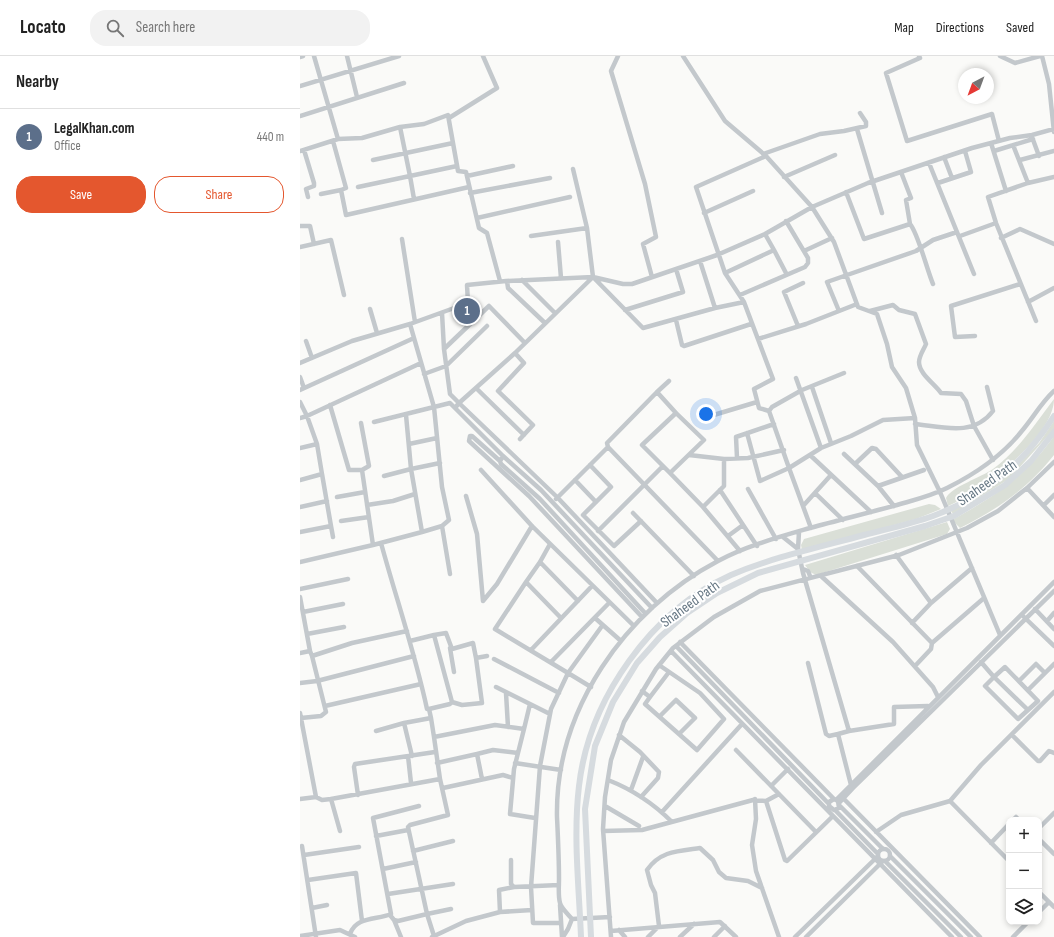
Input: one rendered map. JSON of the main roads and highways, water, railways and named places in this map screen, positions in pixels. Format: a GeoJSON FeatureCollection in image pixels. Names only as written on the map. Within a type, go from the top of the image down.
{"type":"FeatureCollection","features":[{"type":"Feature","properties":{"kind":"highway","name":"Shaheed Path"},"geometry":{"type":"LineString","coordinates":[[581,937],[576,824],[579,785],[587,746],[598,715],[613,685],[630,658],[652,632],[682,606],[706,589],[730,576],[793,554],[936,515],[951,508],[984,489],[1014,466],[1035,444],[1054,416]]}},
{"type":"Feature","properties":{"kind":"highway","name":"Shaheed Path"},"geometry":{"type":"LineString","coordinates":[[591,937],[585,809],[595,746],[613,702],[637,663],[660,637],[687,613],[717,593],[758,573],[807,558],[940,522],[954,516],[1004,485],[1031,461],[1054,432]]}},
{"type":"Feature","properties":{"kind":"place","name":"LegalKhan.com"},"geometry":{"type":"Point","coordinates":[467,311]}}]}
